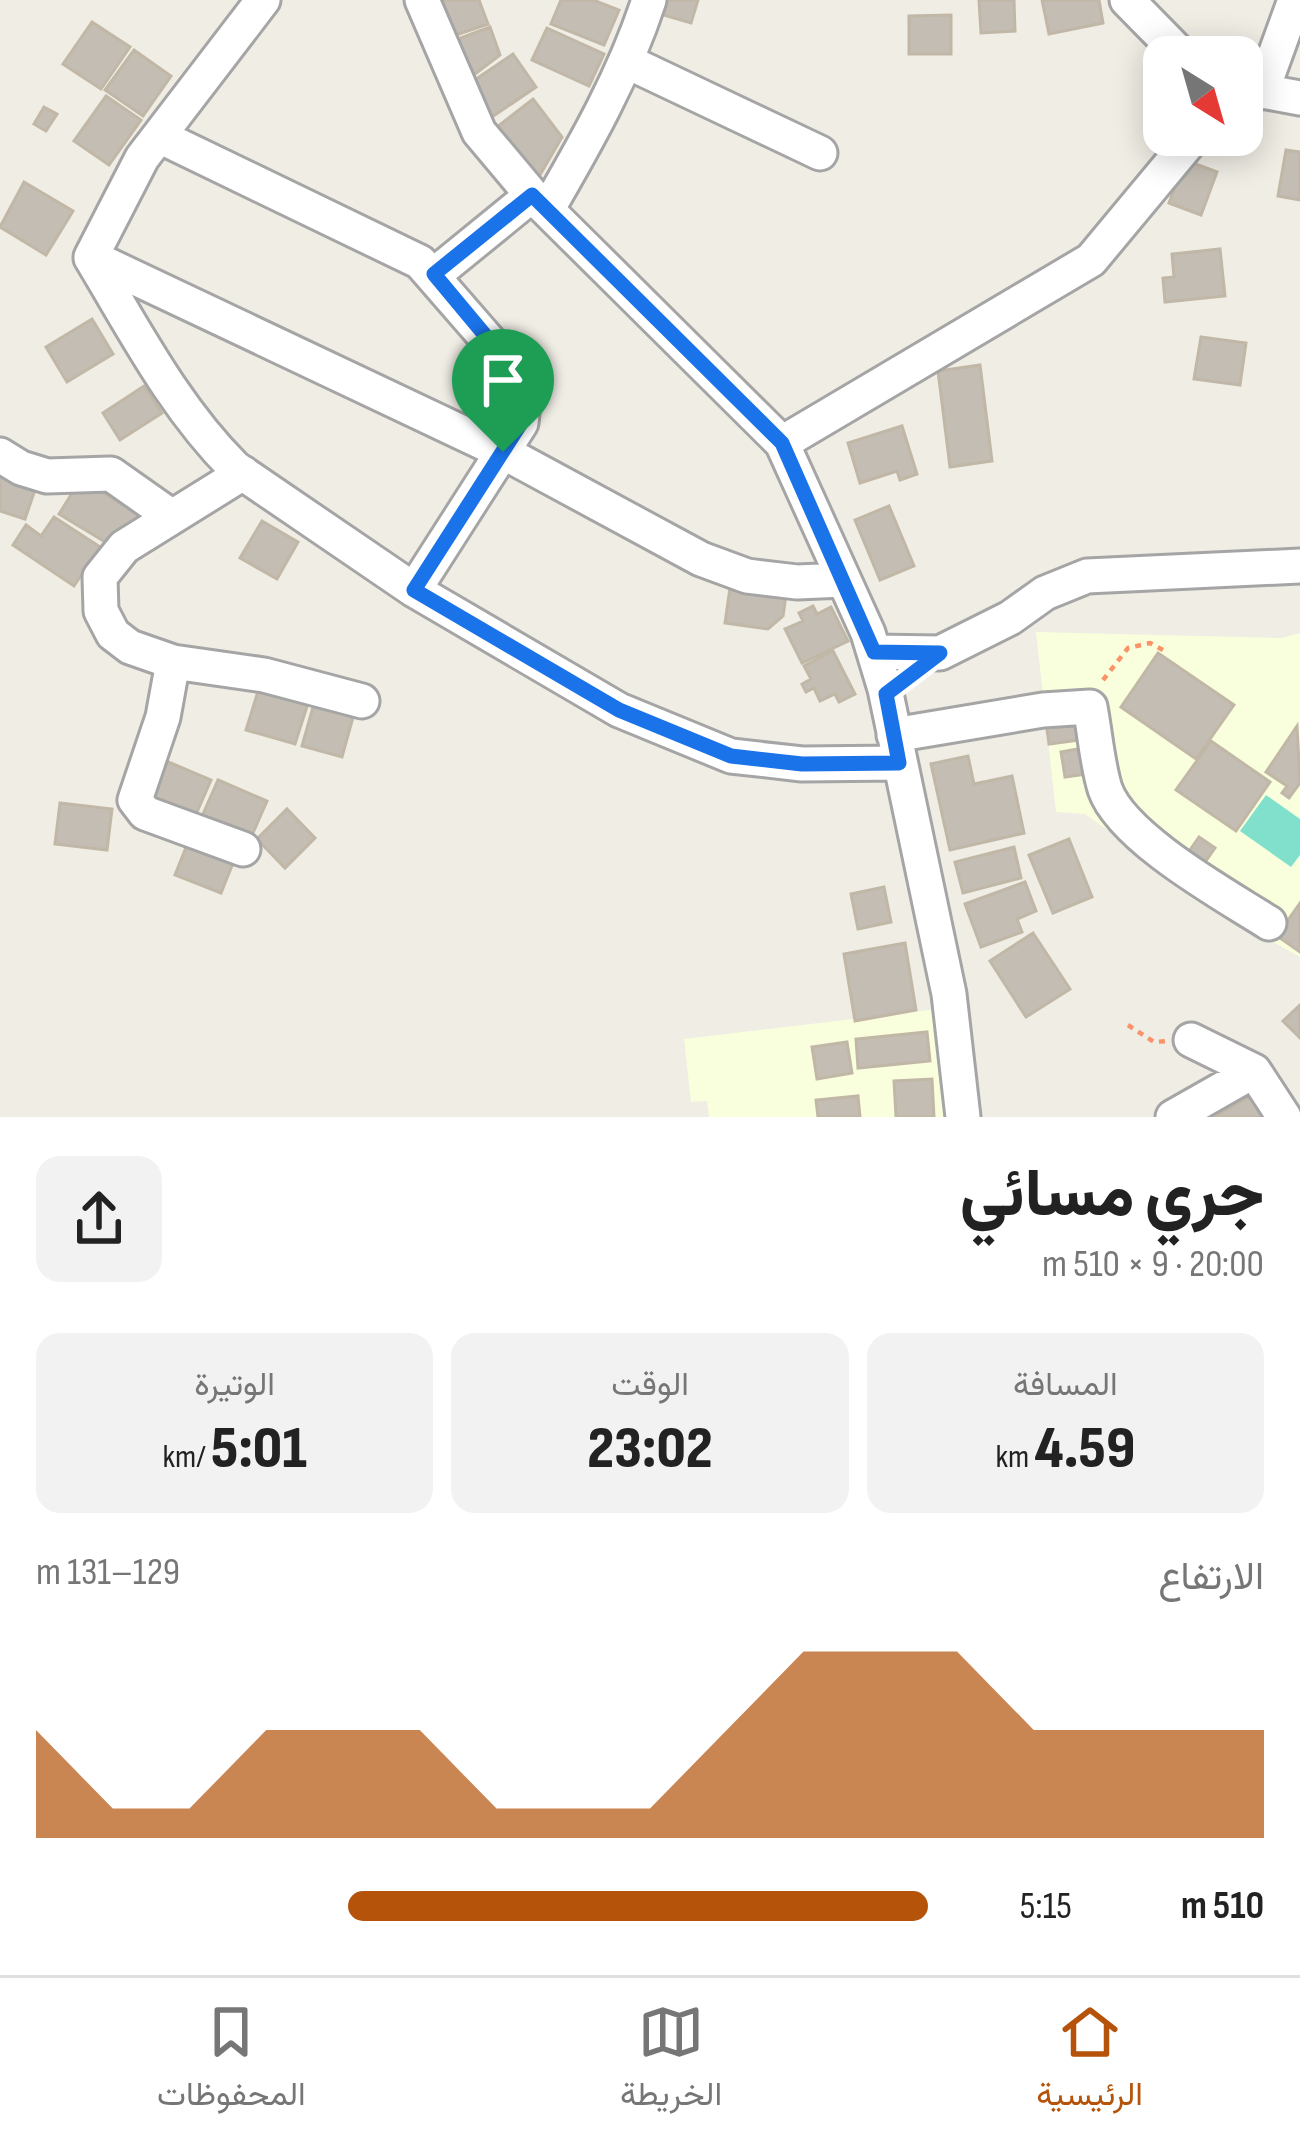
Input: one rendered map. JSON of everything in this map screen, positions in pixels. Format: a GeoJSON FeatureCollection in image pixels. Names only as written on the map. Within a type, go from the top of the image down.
{"type":"FeatureCollection","features":[{"type":"Feature","properties":{"kind":"street"},"geometry":{"type":"LineString","coordinates":[[91,257],[142,158],[263,0]]}},
{"type":"Feature","properties":{"kind":"street"},"geometry":{"type":"LineString","coordinates":[[392,0],[427,13],[479,132],[539,202],[782,443],[874,652],[886,694],[949,994],[963,1117]]}},
{"type":"Feature","properties":{"kind":"street"},"geometry":{"type":"LineString","coordinates":[[434,274],[539,202],[606,110],[649,0]]}},
{"type":"Feature","properties":{"kind":"street"},"geometry":{"type":"LineString","coordinates":[[1127,0],[1162,36]]}},
{"type":"Feature","properties":{"kind":"street"},"geometry":{"type":"LineString","coordinates":[[1263,71],[1295,0]]}},
{"type":"Feature","properties":{"kind":"street"},"geometry":{"type":"LineString","coordinates":[[628,62],[820,153]]}},
{"type":"Feature","properties":{"kind":"street"},"geometry":{"type":"LineString","coordinates":[[1263,96],[1300,98]]}},
{"type":"Feature","properties":{"kind":"street"},"geometry":{"type":"LineString","coordinates":[[159,136],[399,250],[434,274],[514,370],[524,395],[521,423],[414,590]]}},
{"type":"Feature","properties":{"kind":"street"},"geometry":{"type":"LineString","coordinates":[[782,443],[1091,260],[1178,156]]}},
{"type":"Feature","properties":{"kind":"street"},"geometry":{"type":"LineString","coordinates":[[91,257],[503,452],[701,559],[747,576],[797,582],[844,580]]}},
{"type":"Feature","properties":{"kind":"street"},"geometry":{"type":"LineString","coordinates":[[91,257],[184,413],[243,473],[414,590],[619,710],[731,756],[802,764],[897,749],[1043,710],[1090,707],[1106,793],[1126,818],[1166,857],[1269,922]]}},
{"type":"Feature","properties":{"kind":"street"},"geometry":{"type":"LineString","coordinates":[[0,455],[47,476],[111,474],[172,518]]}},
{"type":"Feature","properties":{"kind":"street"},"geometry":{"type":"LineString","coordinates":[[243,473],[124,547],[100,577],[101,611],[113,634],[130,647],[173,662],[264,674],[362,701]]}},
{"type":"Feature","properties":{"kind":"street"},"geometry":{"type":"LineString","coordinates":[[886,694],[940,653],[1010,618],[1045,593],[1087,576],[1300,566]]}},
{"type":"Feature","properties":{"kind":"street"},"geometry":{"type":"LineString","coordinates":[[874,652],[940,653]]}},
{"type":"Feature","properties":{"kind":"street"},"geometry":{"type":"LineString","coordinates":[[173,662],[163,717],[135,800],[145,813],[243,849]]}},
{"type":"Feature","properties":{"kind":"street"},"geometry":{"type":"LineString","coordinates":[[1191,1040],[1254,1071],[1284,1117]]}},
{"type":"Feature","properties":{"kind":"street"},"geometry":{"type":"LineString","coordinates":[[1173,1117],[1254,1071]]}},
{"type":"Feature","properties":{"kind":"path"},"geometry":{"type":"LineString","coordinates":[[1090,707],[1105,675],[1128,648],[1150,643],[1163,650]]}},
{"type":"Feature","properties":{"kind":"path"},"geometry":{"type":"LineString","coordinates":[[1128,1025],[1154,1042],[1191,1040]]}},
{"type":"Feature","properties":{"kind":"shaded area"},"geometry":{"type":"Polygon","coordinates":[[[1036,632],[1282,638],[1300,633],[1300,957],[1241,924],[1085,814],[1056,812],[1036,632]]]}},
{"type":"Feature","properties":{"kind":"shaded area"},"geometry":{"type":"Polygon","coordinates":[[[1266,795],[1300,819],[1300,855],[1291,867],[1240,831],[1266,795]]]}},
{"type":"Feature","properties":{"kind":"shaded area"},"geometry":{"type":"Polygon","coordinates":[[[938,1009],[951,1117],[709,1117],[707,1101],[691,1102],[684,1039],[938,1009]]]}},
{"type":"Feature","properties":{"kind":"building"},"geometry":{"type":"Polygon","coordinates":[[[437,0],[479,0],[488,24],[450,37],[437,0]]]}},
{"type":"Feature","properties":{"kind":"building"},"geometry":{"type":"Polygon","coordinates":[[[561,0],[593,0],[619,10],[604,45],[551,24],[561,0]]]}},
{"type":"Feature","properties":{"kind":"building"},"geometry":{"type":"Polygon","coordinates":[[[656,0],[698,0],[691,23],[653,12],[656,0]]]}},
{"type":"Feature","properties":{"kind":"building"},"geometry":{"type":"Polygon","coordinates":[[[979,0],[1014,0],[1015,31],[981,33],[979,0]]]}},
{"type":"Feature","properties":{"kind":"building"},"geometry":{"type":"Polygon","coordinates":[[[1042,0],[1099,0],[1103,23],[1049,34],[1042,0]]]}},
{"type":"Feature","properties":{"kind":"building"},"geometry":{"type":"Polygon","coordinates":[[[951,15],[951,54],[909,54],[909,16],[951,15]]]}},
{"type":"Feature","properties":{"kind":"building"},"geometry":{"type":"Polygon","coordinates":[[[92,22],[130,47],[101,89],[63,64],[92,22]]]}},
{"type":"Feature","properties":{"kind":"building"},"geometry":{"type":"Polygon","coordinates":[[[490,27],[500,55],[467,80],[453,41],[490,27]]]}},
{"type":"Feature","properties":{"kind":"building"},"geometry":{"type":"Polygon","coordinates":[[[547,28],[604,54],[589,86],[532,60],[547,28]]]}},
{"type":"Feature","properties":{"kind":"building"},"geometry":{"type":"Polygon","coordinates":[[[134,50],[171,76],[143,116],[105,90],[134,50]]]}},
{"type":"Feature","properties":{"kind":"building"},"geometry":{"type":"Polygon","coordinates":[[[513,54],[536,87],[492,117],[469,84],[513,54]]]}},
{"type":"Feature","properties":{"kind":"building"},"geometry":{"type":"Polygon","coordinates":[[[106,96],[141,120],[109,165],[74,141],[106,96]]]}},
{"type":"Feature","properties":{"kind":"building"},"geometry":{"type":"Polygon","coordinates":[[[533,99],[562,137],[537,180],[497,127],[533,99]]]}},
{"type":"Feature","properties":{"kind":"building"},"geometry":{"type":"Polygon","coordinates":[[[44,107],[57,114],[46,131],[34,124],[44,107]]]}},
{"type":"Feature","properties":{"kind":"building"},"geometry":{"type":"Polygon","coordinates":[[[1286,150],[1300,152],[1300,200],[1278,196],[1286,150]]]}},
{"type":"Feature","properties":{"kind":"building"},"geometry":{"type":"Polygon","coordinates":[[[1185,160],[1217,172],[1201,215],[1169,203],[1185,160]]]}},
{"type":"Feature","properties":{"kind":"building"},"geometry":{"type":"Polygon","coordinates":[[[24,182],[73,211],[46,255],[0,227],[24,182]]]}},
{"type":"Feature","properties":{"kind":"building"},"geometry":{"type":"Polygon","coordinates":[[[1220,249],[1225,296],[1165,302],[1163,278],[1174,277],[1172,254],[1220,249]]]}},
{"type":"Feature","properties":{"kind":"building"},"geometry":{"type":"Polygon","coordinates":[[[92,319],[113,354],[67,382],[46,347],[92,319]]]}},
{"type":"Feature","properties":{"kind":"building"},"geometry":{"type":"Polygon","coordinates":[[[1201,337],[1246,343],[1240,385],[1194,379],[1201,337]]]}},
{"type":"Feature","properties":{"kind":"building"},"geometry":{"type":"Polygon","coordinates":[[[980,365],[992,461],[950,467],[938,371],[980,365]]]}},
{"type":"Feature","properties":{"kind":"building"},"geometry":{"type":"Polygon","coordinates":[[[144,386],[162,413],[120,440],[103,413],[144,386]]]}},
{"type":"Feature","properties":{"kind":"building"},"geometry":{"type":"Polygon","coordinates":[[[902,426],[917,474],[900,480],[897,471],[860,483],[848,443],[902,426]]]}},
{"type":"Feature","properties":{"kind":"building"},"geometry":{"type":"Polygon","coordinates":[[[0,468],[38,481],[25,519],[0,511],[0,468]]]}},
{"type":"Feature","properties":{"kind":"building"},"geometry":{"type":"Polygon","coordinates":[[[81,479],[142,517],[110,545],[59,514],[81,479]]]}},
{"type":"Feature","properties":{"kind":"building"},"geometry":{"type":"Polygon","coordinates":[[[889,506],[914,566],[880,580],[855,520],[889,506]]]}},
{"type":"Feature","properties":{"kind":"building"},"geometry":{"type":"Polygon","coordinates":[[[54,517],[100,547],[74,586],[13,545],[26,525],[41,536],[54,517]]]}},
{"type":"Feature","properties":{"kind":"building"},"geometry":{"type":"Polygon","coordinates":[[[262,521],[298,542],[277,579],[240,558],[262,521]]]}},
{"type":"Feature","properties":{"kind":"building"},"geometry":{"type":"Polygon","coordinates":[[[730,588],[786,595],[783,616],[768,629],[725,623],[730,588]]]}},
{"type":"Feature","properties":{"kind":"building"},"geometry":{"type":"Polygon","coordinates":[[[813,606],[817,614],[831,607],[848,641],[802,663],[785,629],[803,621],[799,613],[813,606]]]}},
{"type":"Feature","properties":{"kind":"building"},"geometry":{"type":"Polygon","coordinates":[[[833,651],[855,694],[839,702],[835,694],[820,701],[814,688],[806,692],[802,684],[811,679],[804,666],[833,651]]]}},
{"type":"Feature","properties":{"kind":"building"},"geometry":{"type":"Polygon","coordinates":[[[1158,653],[1234,705],[1196,759],[1121,707],[1158,653]]]}},
{"type":"Feature","properties":{"kind":"building"},"geometry":{"type":"Polygon","coordinates":[[[260,685],[309,700],[295,744],[246,730],[260,685]]]}},
{"type":"Feature","properties":{"kind":"building"},"geometry":{"type":"Polygon","coordinates":[[[315,700],[355,710],[342,757],[302,746],[315,700]]]}},
{"type":"Feature","properties":{"kind":"building"},"geometry":{"type":"Polygon","coordinates":[[[1078,717],[1080,740],[1049,744],[1046,722],[1078,717]]]}},
{"type":"Feature","properties":{"kind":"building"},"geometry":{"type":"Polygon","coordinates":[[[1297,726],[1300,783],[1289,798],[1282,793],[1287,786],[1266,772],[1297,726]]]}},
{"type":"Feature","properties":{"kind":"building"},"geometry":{"type":"Polygon","coordinates":[[[1211,741],[1270,782],[1236,831],[1176,790],[1211,741]]]}},
{"type":"Feature","properties":{"kind":"building"},"geometry":{"type":"Polygon","coordinates":[[[1083,748],[1087,774],[1065,777],[1061,752],[1083,748]]]}},
{"type":"Feature","properties":{"kind":"building"},"geometry":{"type":"Polygon","coordinates":[[[968,756],[974,784],[1012,776],[1024,833],[950,850],[931,764],[968,756]]]}},
{"type":"Feature","properties":{"kind":"building"},"geometry":{"type":"Polygon","coordinates":[[[159,758],[211,780],[193,821],[141,799],[159,758]]]}},
{"type":"Feature","properties":{"kind":"building"},"geometry":{"type":"Polygon","coordinates":[[[218,780],[267,801],[249,842],[200,821],[218,780]]]}},
{"type":"Feature","properties":{"kind":"building"},"geometry":{"type":"Polygon","coordinates":[[[60,803],[112,809],[107,850],[55,844],[60,803]]]}},
{"type":"Feature","properties":{"kind":"building"},"geometry":{"type":"Polygon","coordinates":[[[287,809],[315,838],[285,868],[257,839],[287,809]]]}},
{"type":"Feature","properties":{"kind":"building"},"geometry":{"type":"Polygon","coordinates":[[[1199,837],[1215,848],[1201,868],[1185,857],[1199,837]]]}},
{"type":"Feature","properties":{"kind":"building"},"geometry":{"type":"Polygon","coordinates":[[[1069,839],[1092,897],[1053,913],[1029,855],[1069,839]]]}},
{"type":"Feature","properties":{"kind":"building"},"geometry":{"type":"Polygon","coordinates":[[[189,840],[235,858],[221,893],[175,875],[189,840]]]}},
{"type":"Feature","properties":{"kind":"building"},"geometry":{"type":"Polygon","coordinates":[[[1014,847],[1021,878],[963,893],[955,862],[1014,847]]]}},
{"type":"Feature","properties":{"kind":"building"},"geometry":{"type":"Polygon","coordinates":[[[1025,882],[1036,911],[1017,919],[1022,932],[981,947],[965,904],[1025,882]]]}},
{"type":"Feature","properties":{"kind":"building"},"geometry":{"type":"Polygon","coordinates":[[[884,887],[891,922],[858,929],[851,894],[884,887]]]}},
{"type":"Feature","properties":{"kind":"building"},"geometry":{"type":"Polygon","coordinates":[[[1300,903],[1300,952],[1277,936],[1300,903]]]}},
{"type":"Feature","properties":{"kind":"building"},"geometry":{"type":"Polygon","coordinates":[[[1033,933],[1070,989],[1026,1017],[990,961],[1033,933]]]}},
{"type":"Feature","properties":{"kind":"building"},"geometry":{"type":"Polygon","coordinates":[[[905,943],[916,1010],[855,1021],[844,954],[905,943]]]}},
{"type":"Feature","properties":{"kind":"building"},"geometry":{"type":"Polygon","coordinates":[[[1300,1005],[1300,1038],[1283,1021],[1300,1005]]]}},
{"type":"Feature","properties":{"kind":"building"},"geometry":{"type":"Polygon","coordinates":[[[927,1032],[930,1061],[858,1068],[856,1039],[927,1032]]]}},
{"type":"Feature","properties":{"kind":"building"},"geometry":{"type":"Polygon","coordinates":[[[847,1042],[852,1073],[817,1079],[812,1047],[847,1042]]]}},
{"type":"Feature","properties":{"kind":"building"},"geometry":{"type":"Polygon","coordinates":[[[932,1079],[934,1117],[896,1117],[894,1081],[932,1079]]]}},
{"type":"Feature","properties":{"kind":"building"},"geometry":{"type":"Polygon","coordinates":[[[1252,1095],[1264,1117],[1214,1117],[1252,1095]]]}},
{"type":"Feature","properties":{"kind":"building"},"geometry":{"type":"Polygon","coordinates":[[[858,1096],[860,1117],[818,1117],[816,1100],[858,1096]]]}},
{"type":"Feature","properties":{"kind":"route"},"geometry":{"type":"LineString","coordinates":[[532,195],[782,443],[874,652],[940,653],[886,694],[899,763],[802,764],[731,756],[619,710],[414,590],[503,452],[521,423],[524,395],[514,370],[434,274],[532,195]]}}]}
